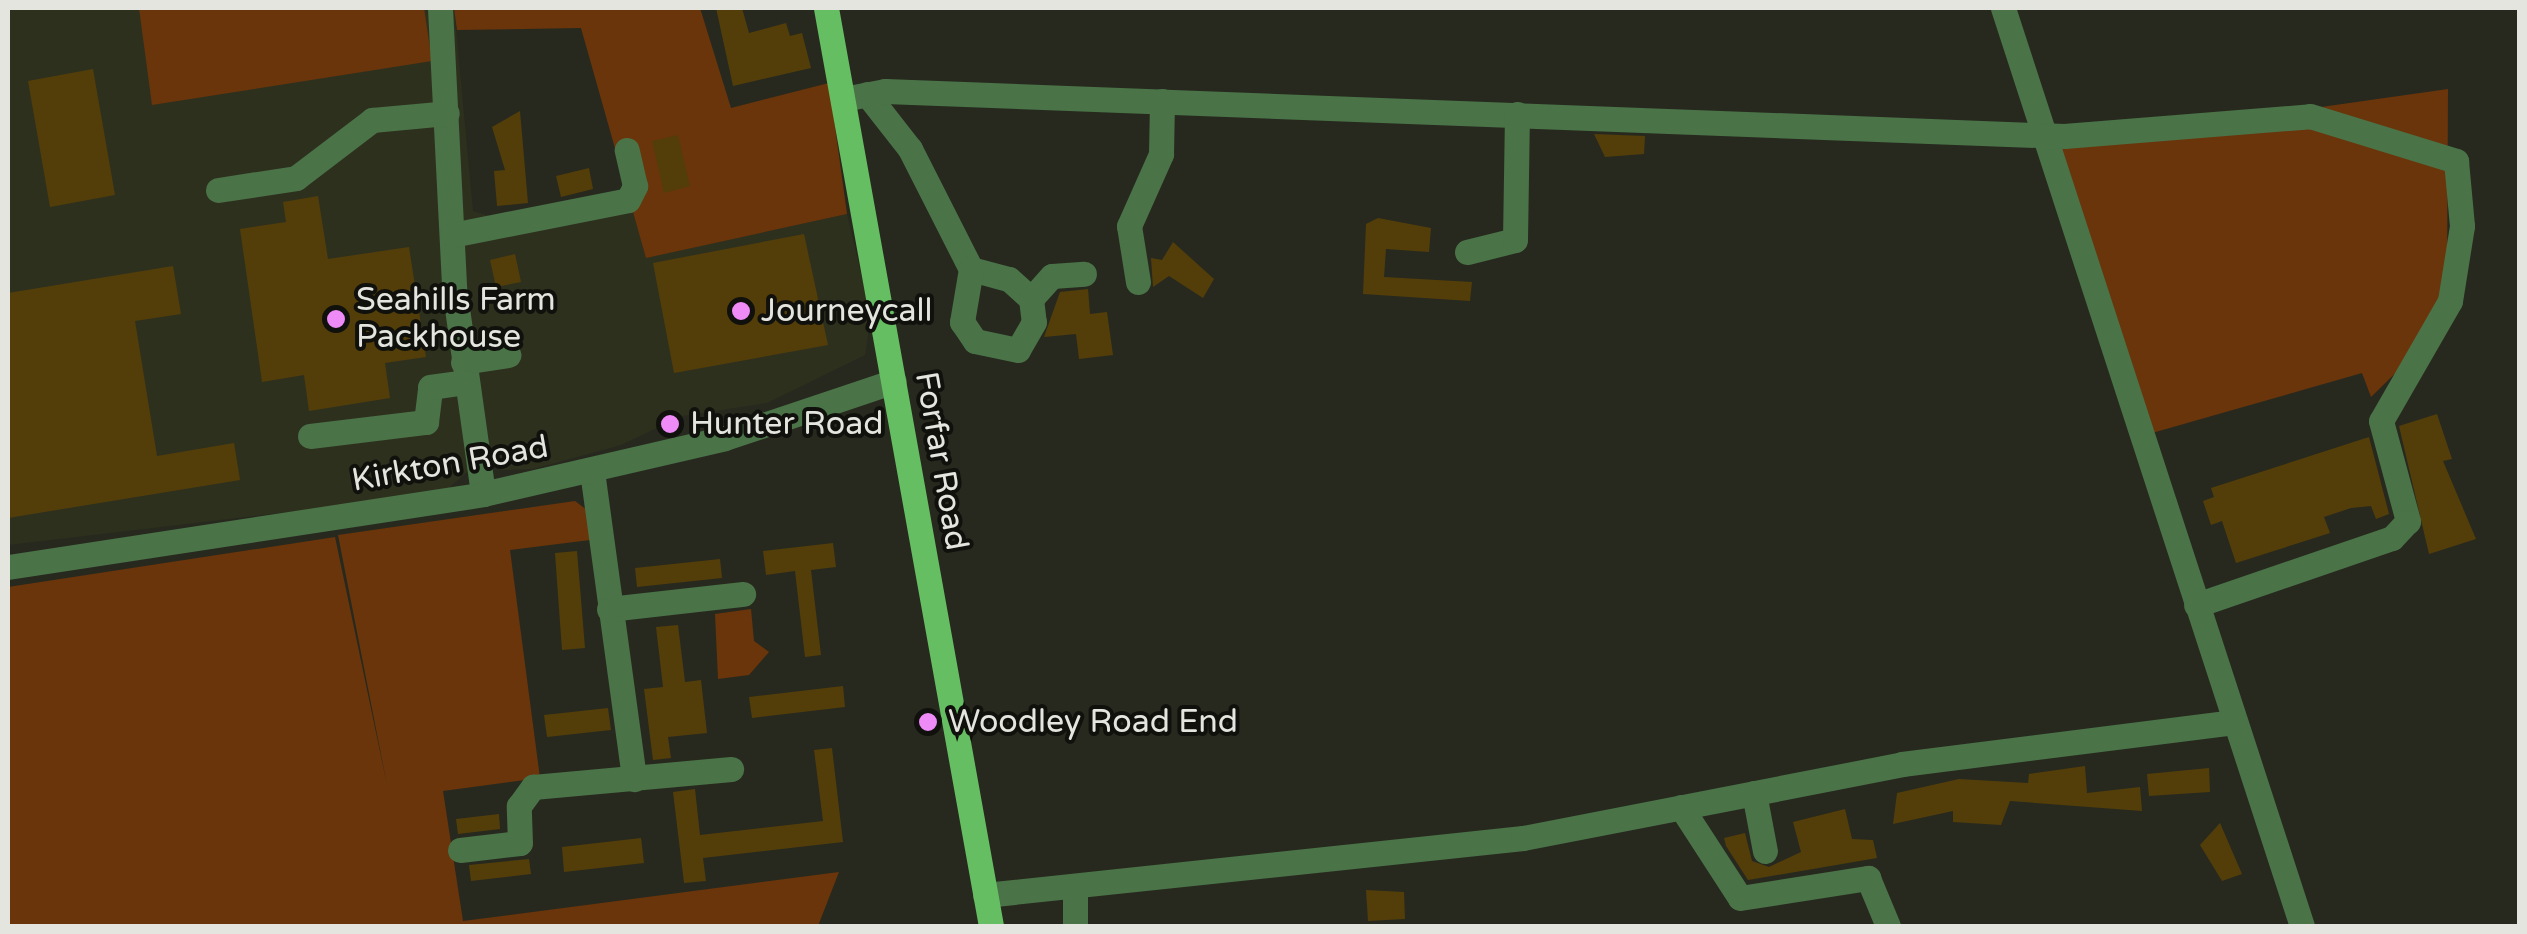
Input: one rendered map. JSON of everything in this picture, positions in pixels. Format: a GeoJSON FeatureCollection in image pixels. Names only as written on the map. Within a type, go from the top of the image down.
{"type":"FeatureCollection","features":[{"type":"Feature","properties":{"kind":"main road","name":"Forfar Road"},"geometry":{"type":"LineString","coordinates":[[826,8],[855,96],[894,381],[991,926]]}},
{"type":"Feature","properties":{"kind":"street"},"geometry":{"type":"LineString","coordinates":[[440,8],[464,372],[483,494]]}},
{"type":"Feature","properties":{"kind":"street"},"geometry":{"type":"LineString","coordinates":[[2003,8],[2302,926]]}},
{"type":"Feature","properties":{"kind":"street"},"geometry":{"type":"LineString","coordinates":[[855,96],[1162,101],[2042,134],[2310,116],[2456,161],[2462,226],[2450,301],[2381,421],[2408,521],[2392,538],[2196,605]]}},
{"type":"Feature","properties":{"kind":"street"},"geometry":{"type":"LineString","coordinates":[[855,96],[910,148],[971,269],[962,322],[975,341],[1018,350],[1034,322],[1031,298],[1010,280],[971,269]]}},
{"type":"Feature","properties":{"kind":"street"},"geometry":{"type":"LineString","coordinates":[[1138,282],[1130,226],[1162,154],[1162,101]]}},
{"type":"Feature","properties":{"kind":"street"},"geometry":{"type":"LineString","coordinates":[[218,190],[296,178],[372,120],[447,113]]}},
{"type":"Feature","properties":{"kind":"street"},"geometry":{"type":"LineString","coordinates":[[1467,252],[1515,240],[1517,114]]}},
{"type":"Feature","properties":{"kind":"street"},"geometry":{"type":"LineString","coordinates":[[452,235],[628,200],[635,186],[626,150]]}},
{"type":"Feature","properties":{"kind":"street"},"geometry":{"type":"LineString","coordinates":[[1031,298],[1052,276],[1084,274]]}},
{"type":"Feature","properties":{"kind":"street"},"geometry":{"type":"LineString","coordinates":[[310,436],[426,422],[430,387],[508,355]]}},
{"type":"Feature","properties":{"kind":"street","name":"Kirkton Road"},"geometry":{"type":"LineString","coordinates":[[8,567],[483,494],[592,471],[894,381]]}},
{"type":"Feature","properties":{"kind":"street"},"geometry":{"type":"LineString","coordinates":[[592,471],[634,780]]}},
{"type":"Feature","properties":{"kind":"street"},"geometry":{"type":"LineString","coordinates":[[609,608],[743,594]]}},
{"type":"Feature","properties":{"kind":"street"},"geometry":{"type":"LineString","coordinates":[[985,895],[1428,851],[1902,764],[2234,722]]}},
{"type":"Feature","properties":{"kind":"street"},"geometry":{"type":"LineString","coordinates":[[460,850],[520,843],[519,806],[533,787],[731,769]]}},
{"type":"Feature","properties":{"kind":"street"},"geometry":{"type":"LineString","coordinates":[[1754,793],[1765,852]]}},
{"type":"Feature","properties":{"kind":"street"},"geometry":{"type":"LineString","coordinates":[[1681,807],[1740,898],[1868,878],[1888,926]]}},
{"type":"Feature","properties":{"kind":"street"},"geometry":{"type":"LineString","coordinates":[[1075,886],[1075,926]]}},
{"type":"Feature","properties":{"kind":"shaded area"},"geometry":{"type":"Polygon","coordinates":[[[8,8],[454,8],[473,211],[492,217],[626,189],[646,257],[847,214],[871,316],[865,355],[767,403],[682,416],[621,445],[533,469],[501,470],[490,452],[442,494],[8,545],[8,8]]]}},
{"type":"Feature","properties":{"kind":"shaded area"},"geometry":{"type":"Polygon","coordinates":[[[139,8],[424,8],[432,61],[152,105],[139,8]]]}},
{"type":"Feature","properties":{"kind":"shaded area"},"geometry":{"type":"Polygon","coordinates":[[[454,8],[700,8],[731,108],[829,83],[847,214],[646,258],[581,28],[457,30],[454,8]]]}},
{"type":"Feature","properties":{"kind":"shaded area"},"geometry":{"type":"Polygon","coordinates":[[[2448,89],[2447,290],[2424,345],[2371,397],[2362,373],[2152,433],[2059,144],[2448,89]]]}},
{"type":"Feature","properties":{"kind":"shaded area"},"geometry":{"type":"Polygon","coordinates":[[[575,501],[587,510],[590,540],[510,550],[540,778],[443,791],[463,921],[839,872],[818,926],[8,926],[8,587],[335,537],[387,785],[338,535],[575,501]]]}},
{"type":"Feature","properties":{"kind":"shaded area"},"geometry":{"type":"Polygon","coordinates":[[[751,609],[754,641],[769,652],[749,675],[718,679],[715,614],[751,609]]]}},
{"type":"Feature","properties":{"kind":"building"},"geometry":{"type":"Polygon","coordinates":[[[716,8],[742,8],[749,33],[786,23],[790,36],[802,33],[811,68],[733,86],[716,8]]]}},
{"type":"Feature","properties":{"kind":"building"},"geometry":{"type":"Polygon","coordinates":[[[93,69],[115,195],[50,207],[28,81],[93,69]]]}},
{"type":"Feature","properties":{"kind":"building"},"geometry":{"type":"Polygon","coordinates":[[[520,111],[528,203],[497,206],[494,171],[505,170],[492,127],[520,111]]]}},
{"type":"Feature","properties":{"kind":"building"},"geometry":{"type":"Polygon","coordinates":[[[1594,134],[1645,136],[1644,154],[1605,157],[1594,134]]]}},
{"type":"Feature","properties":{"kind":"building"},"geometry":{"type":"Polygon","coordinates":[[[678,135],[690,186],[664,193],[652,141],[678,135]]]}},
{"type":"Feature","properties":{"kind":"building"},"geometry":{"type":"Polygon","coordinates":[[[589,168],[593,189],[561,197],[556,176],[589,168]]]}},
{"type":"Feature","properties":{"kind":"building","name":"Seahills Farm Packhouse"},"geometry":{"type":"Polygon","coordinates":[[[318,196],[328,259],[409,247],[426,357],[385,363],[390,398],[309,411],[304,375],[262,382],[240,229],[286,222],[283,202],[318,196]]]}},
{"type":"Feature","properties":{"kind":"building"},"geometry":{"type":"Polygon","coordinates":[[[1378,218],[1431,228],[1429,252],[1386,249],[1384,277],[1472,282],[1470,301],[1363,294],[1366,224],[1378,218]]]}},
{"type":"Feature","properties":{"kind":"building","name":"Journeycall"},"geometry":{"type":"Polygon","coordinates":[[[804,234],[828,345],[674,373],[653,263],[804,234]]]}},
{"type":"Feature","properties":{"kind":"building"},"geometry":{"type":"Polygon","coordinates":[[[1173,242],[1214,279],[1203,298],[1169,276],[1153,287],[1151,258],[1162,260],[1173,242]]]}},
{"type":"Feature","properties":{"kind":"building"},"geometry":{"type":"Polygon","coordinates":[[[515,254],[521,282],[496,287],[490,260],[515,254]]]}},
{"type":"Feature","properties":{"kind":"building"},"geometry":{"type":"Polygon","coordinates":[[[173,266],[181,314],[135,321],[157,456],[234,443],[240,480],[8,518],[8,293],[173,266]]]}},
{"type":"Feature","properties":{"kind":"building"},"geometry":{"type":"Polygon","coordinates":[[[1088,289],[1090,314],[1107,312],[1113,355],[1079,359],[1076,334],[1044,337],[1060,292],[1088,289]]]}},
{"type":"Feature","properties":{"kind":"building"},"geometry":{"type":"Polygon","coordinates":[[[2437,414],[2452,459],[2443,461],[2476,539],[2429,554],[2399,426],[2437,414]]]}},
{"type":"Feature","properties":{"kind":"building"},"geometry":{"type":"Polygon","coordinates":[[[2369,437],[2389,514],[2376,519],[2371,506],[2351,508],[2324,517],[2330,533],[2236,563],[2222,521],[2211,525],[2203,501],[2214,497],[2211,488],[2369,437]]]}},
{"type":"Feature","properties":{"kind":"building"},"geometry":{"type":"Polygon","coordinates":[[[833,543],[836,567],[811,570],[821,655],[805,657],[795,571],[766,575],[763,551],[833,543]]]}},
{"type":"Feature","properties":{"kind":"building"},"geometry":{"type":"Polygon","coordinates":[[[577,551],[585,648],[562,650],[555,553],[577,551]]]}},
{"type":"Feature","properties":{"kind":"building"},"geometry":{"type":"Polygon","coordinates":[[[720,559],[722,578],[637,587],[635,568],[720,559]]]}},
{"type":"Feature","properties":{"kind":"building"},"geometry":{"type":"Polygon","coordinates":[[[678,625],[685,682],[701,680],[707,733],[668,737],[671,758],[653,760],[644,689],[663,687],[656,627],[678,625]]]}},
{"type":"Feature","properties":{"kind":"building"},"geometry":{"type":"Polygon","coordinates":[[[843,686],[845,707],[752,718],[749,697],[843,686]]]}},
{"type":"Feature","properties":{"kind":"building"},"geometry":{"type":"Polygon","coordinates":[[[608,708],[611,730],[547,737],[544,715],[608,708]]]}},
{"type":"Feature","properties":{"kind":"building"},"geometry":{"type":"Polygon","coordinates":[[[832,748],[843,842],[703,858],[706,881],[684,883],[673,792],[695,789],[700,835],[823,821],[814,750],[832,748]]]}},
{"type":"Feature","properties":{"kind":"building"},"geometry":{"type":"Polygon","coordinates":[[[2085,766],[2087,793],[2140,787],[2142,811],[2010,801],[2001,825],[1953,822],[1953,811],[1893,824],[1897,793],[1959,779],[2028,783],[2029,774],[2085,766]]]}},
{"type":"Feature","properties":{"kind":"building"},"geometry":{"type":"Polygon","coordinates":[[[2209,768],[2210,792],[2149,796],[2147,774],[2209,768]]]}},
{"type":"Feature","properties":{"kind":"building"},"geometry":{"type":"Polygon","coordinates":[[[1845,809],[1852,839],[1873,840],[1877,858],[1748,880],[1726,846],[1724,838],[1745,833],[1752,861],[1769,867],[1801,852],[1793,822],[1845,809]]]}},
{"type":"Feature","properties":{"kind":"building"},"geometry":{"type":"Polygon","coordinates":[[[499,814],[500,829],[458,834],[456,819],[499,814]]]}},
{"type":"Feature","properties":{"kind":"building"},"geometry":{"type":"Polygon","coordinates":[[[2220,823],[2242,874],[2222,881],[2200,845],[2220,823]]]}},
{"type":"Feature","properties":{"kind":"building"},"geometry":{"type":"Polygon","coordinates":[[[641,838],[644,863],[564,872],[562,847],[641,838]]]}},
{"type":"Feature","properties":{"kind":"building"},"geometry":{"type":"Polygon","coordinates":[[[529,859],[531,874],[471,881],[469,865],[529,859]]]}},
{"type":"Feature","properties":{"kind":"building"},"geometry":{"type":"Polygon","coordinates":[[[1366,890],[1404,892],[1405,919],[1368,921],[1366,890]]]}},
{"type":"Feature","properties":{"kind":"place","name":"Journeycall"},"geometry":{"type":"Point","coordinates":[741,311]}},
{"type":"Feature","properties":{"kind":"place","name":"Seahills Farm Packhouse"},"geometry":{"type":"Point","coordinates":[336,319]}},
{"type":"Feature","properties":{"kind":"place","name":"Hunter Road"},"geometry":{"type":"Point","coordinates":[670,424]}},
{"type":"Feature","properties":{"kind":"place","name":"Woodley Road End"},"geometry":{"type":"Point","coordinates":[928,722]}}]}
